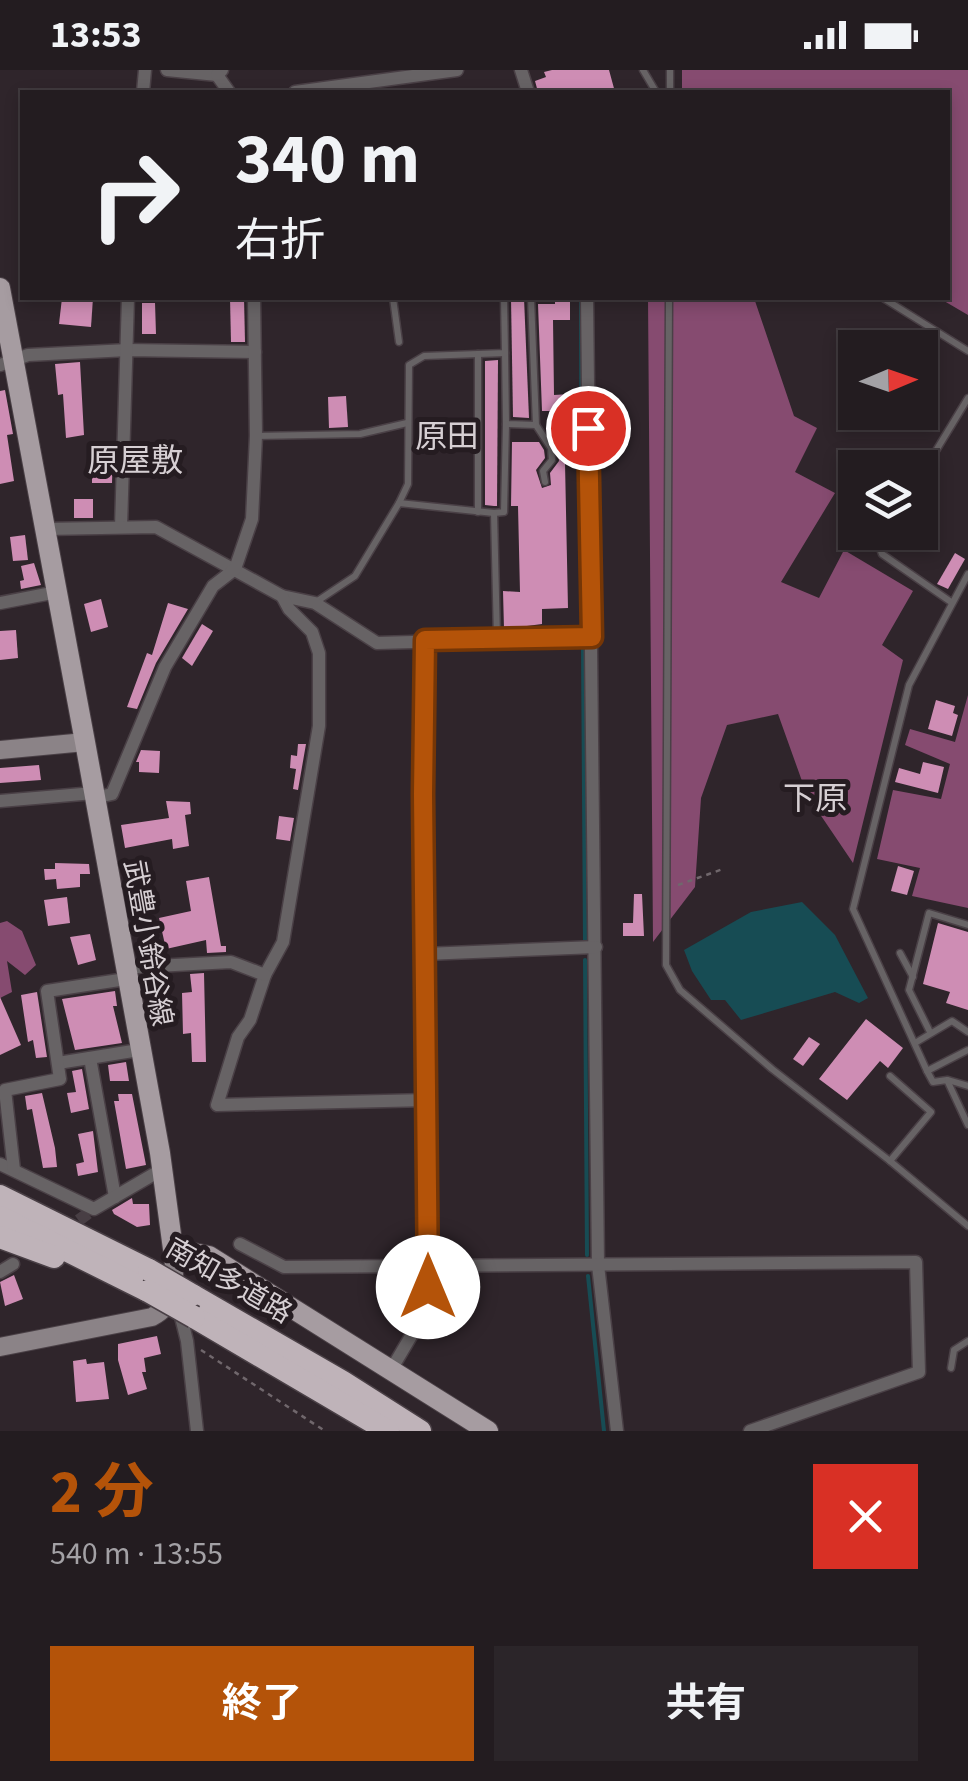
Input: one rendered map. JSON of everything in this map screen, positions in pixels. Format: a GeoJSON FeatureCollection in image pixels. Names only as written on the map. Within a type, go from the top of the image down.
{"type":"FeatureCollection","features":[{"type":"Feature","properties":{"kind":"highway"},"geometry":{"type":"LineString","coordinates":[[7,1178],[90,1240]]}},
{"type":"Feature","properties":{"kind":"highway","name":"南知多道路"},"geometry":{"type":"LineString","coordinates":[[0,1196],[90,1240],[144,1282]]}},
{"type":"Feature","properties":{"kind":"highway","name":"南知多道路"},"geometry":{"type":"LineString","coordinates":[[0,1217],[187,1301],[343,1382],[420,1431]]}},
{"type":"Feature","properties":{"kind":"highway"},"geometry":{"type":"LineString","coordinates":[[0,1238],[124,1288],[144,1282]]}},
{"type":"Feature","properties":{"kind":"highway","name":"南知多道路"},"geometry":{"type":"LineString","coordinates":[[187,1301],[388,1431]]}},
{"type":"Feature","properties":{"kind":"main road","name":"武豊小鈴谷線"},"geometry":{"type":"LineString","coordinates":[[0,288],[7,364],[58,592],[94,795],[132,972],[140,1050],[173,1249]]}},
{"type":"Feature","properties":{"kind":"main road"},"geometry":{"type":"LineString","coordinates":[[0,750],[86,742]]}},
{"type":"Feature","properties":{"kind":"main road"},"geometry":{"type":"LineString","coordinates":[[0,1347],[152,1318],[187,1301],[173,1249],[209,1256],[488,1431]]}},
{"type":"Feature","properties":{"kind":"street"},"geometry":{"type":"LineString","coordinates":[[167,70],[219,72]]}},
{"type":"Feature","properties":{"kind":"street"},"geometry":{"type":"LineString","coordinates":[[310,90],[457,70]]}},
{"type":"Feature","properties":{"kind":"street"},"geometry":{"type":"LineString","coordinates":[[120,527],[128,300]]}},
{"type":"Feature","properties":{"kind":"street"},"geometry":{"type":"LineString","coordinates":[[0,801],[112,794],[165,667],[213,586],[235,569],[252,520],[256,436],[254,300]]}},
{"type":"Feature","properties":{"kind":"street"},"geometry":{"type":"LineString","coordinates":[[587,300],[598,1264],[617,1431]]}},
{"type":"Feature","properties":{"kind":"street"},"geometry":{"type":"LineString","coordinates":[[7,364],[28,355],[128,350],[255,352]]}},
{"type":"Feature","properties":{"kind":"street"},"geometry":{"type":"LineString","coordinates":[[45,529],[156,527],[282,596],[315,603],[377,643],[592,637]]}},
{"type":"Feature","properties":{"kind":"street"},"geometry":{"type":"LineString","coordinates":[[0,602],[58,592]]}},
{"type":"Feature","properties":{"kind":"street"},"geometry":{"type":"LineString","coordinates":[[282,596],[312,632],[320,653],[320,726],[283,942],[265,974],[250,1020],[238,1037],[217,1105],[428,1100]]}},
{"type":"Feature","properties":{"kind":"street"},"geometry":{"type":"LineString","coordinates":[[391,1370],[428,1309],[425,640]]}},
{"type":"Feature","properties":{"kind":"street"},"geometry":{"type":"LineString","coordinates":[[424,954],[596,947]]}},
{"type":"Feature","properties":{"kind":"street"},"geometry":{"type":"LineString","coordinates":[[7,1178],[6,1090],[60,1079],[47,991],[132,972],[231,962],[265,974]]}},
{"type":"Feature","properties":{"kind":"street"},"geometry":{"type":"LineString","coordinates":[[58,1063],[140,1050]]}},
{"type":"Feature","properties":{"kind":"street"},"geometry":{"type":"LineString","coordinates":[[90,1058],[115,1198]]}},
{"type":"Feature","properties":{"kind":"street"},"geometry":{"type":"LineString","coordinates":[[0,1164],[7,1178],[94,1210],[162,1170]]}},
{"type":"Feature","properties":{"kind":"street"},"geometry":{"type":"LineString","coordinates":[[240,1244],[284,1268],[916,1262],[918,1372],[750,1431]]}},
{"type":"Feature","properties":{"kind":"street"},"geometry":{"type":"LineString","coordinates":[[0,1272],[13,1264]]}},
{"type":"Feature","properties":{"kind":"street"},"geometry":{"type":"LineString","coordinates":[[187,1301],[187,1342],[197,1431]]}},
{"type":"Feature","properties":{"kind":"lane"},"geometry":{"type":"LineString","coordinates":[[393,300],[398,342]]}},
{"type":"Feature","properties":{"kind":"lane"},"geometry":{"type":"LineString","coordinates":[[400,503],[504,512],[504,300]]}},
{"type":"Feature","properties":{"kind":"lane"},"geometry":{"type":"LineString","coordinates":[[531,300],[536,425],[551,448],[552,460],[543,470],[546,482]]}},
{"type":"Feature","properties":{"kind":"lane"},"geometry":{"type":"LineString","coordinates":[[669,300],[666,965],[680,990],[968,1226]]}},
{"type":"Feature","properties":{"kind":"lane"},"geometry":{"type":"LineString","coordinates":[[886,300],[968,350]]}},
{"type":"Feature","properties":{"kind":"lane"},"geometry":{"type":"LineString","coordinates":[[315,603],[355,576],[408,484],[409,365],[424,356],[504,353]]}},
{"type":"Feature","properties":{"kind":"lane"},"geometry":{"type":"LineString","coordinates":[[478,354],[478,512]]}},
{"type":"Feature","properties":{"kind":"lane"},"geometry":{"type":"LineString","coordinates":[[937,450],[968,398]]}},
{"type":"Feature","properties":{"kind":"lane"},"geometry":{"type":"LineString","coordinates":[[256,436],[360,434],[407,423]]}},
{"type":"Feature","properties":{"kind":"lane"},"geometry":{"type":"LineString","coordinates":[[506,424],[536,425]]}},
{"type":"Feature","properties":{"kind":"lane"},"geometry":{"type":"LineString","coordinates":[[494,512],[497,639]]}},
{"type":"Feature","properties":{"kind":"lane"},"geometry":{"type":"LineString","coordinates":[[880,550],[951,602]]}},
{"type":"Feature","properties":{"kind":"lane"},"geometry":{"type":"LineString","coordinates":[[968,574],[910,686],[852,909],[933,1082],[947,1080],[968,1086]]}},
{"type":"Feature","properties":{"kind":"lane"},"geometry":{"type":"LineString","coordinates":[[930,1032],[909,990],[929,913],[968,925]]}},
{"type":"Feature","properties":{"kind":"lane"},"geometry":{"type":"LineString","coordinates":[[900,953],[913,977]]}},
{"type":"Feature","properties":{"kind":"lane"},"geometry":{"type":"LineString","coordinates":[[915,1043],[952,1021],[968,1032]]}},
{"type":"Feature","properties":{"kind":"lane"},"geometry":{"type":"LineString","coordinates":[[927,1071],[968,1050]]}},
{"type":"Feature","properties":{"kind":"lane"},"geometry":{"type":"LineString","coordinates":[[890,1076],[931,1112],[890,1161]]}},
{"type":"Feature","properties":{"kind":"lane"},"geometry":{"type":"LineString","coordinates":[[947,1080],[968,1124]]}},
{"type":"Feature","properties":{"kind":"lane"},"geometry":{"type":"LineString","coordinates":[[951,1368],[954,1350],[968,1341]]}},
{"type":"Feature","properties":{"kind":"path"},"geometry":{"type":"LineString","coordinates":[[666,890],[724,869]]}},
{"type":"Feature","properties":{"kind":"path"},"geometry":{"type":"LineString","coordinates":[[187,1342],[325,1431]]}},
{"type":"Feature","properties":{"kind":"shaded area"},"geometry":{"type":"Polygon","coordinates":[[[682,70],[968,70],[968,315],[942,300],[950,300],[950,90],[682,90],[682,70]]]}},
{"type":"Feature","properties":{"kind":"shaded area"},"geometry":{"type":"Polygon","coordinates":[[[648,300],[755,300],[794,416],[817,428],[795,472],[835,493],[781,582],[819,598],[844,550],[913,591],[882,645],[903,660],[853,863],[807,795],[778,714],[727,725],[701,798],[695,887],[653,942],[648,300]]]}},
{"type":"Feature","properties":{"kind":"shaded area"},"geometry":{"type":"Polygon","coordinates":[[[968,695],[968,908],[912,896],[920,868],[877,859],[893,790],[941,799],[950,764],[905,745],[910,729],[955,742],[968,695]]]}},
{"type":"Feature","properties":{"kind":"shaded area"},"geometry":{"type":"Polygon","coordinates":[[[7,921],[22,931],[36,965],[25,975],[7,961],[12,992],[0,998],[0,923],[7,921]]]}},
{"type":"Feature","properties":{"kind":"water"},"geometry":{"type":"Polygon","coordinates":[[[802,902],[835,935],[868,998],[859,1003],[835,992],[741,1020],[725,1000],[711,1000],[684,950],[751,912],[802,902]]]}},
{"type":"Feature","properties":{"kind":"building"},"geometry":{"type":"Polygon","coordinates":[[[609,70],[614,90],[537,90],[535,81],[546,77],[544,72],[609,70]]]}},
{"type":"Feature","properties":{"kind":"building"},"geometry":{"type":"Polygon","coordinates":[[[62,300],[93,300],[91,327],[59,324],[62,300]]]}},
{"type":"Feature","properties":{"kind":"building"},"geometry":{"type":"Polygon","coordinates":[[[230,300],[244,300],[245,342],[231,342],[230,300]]]}},
{"type":"Feature","properties":{"kind":"building"},"geometry":{"type":"Polygon","coordinates":[[[511,300],[524,300],[529,418],[513,417],[511,300]]]}},
{"type":"Feature","properties":{"kind":"building"},"geometry":{"type":"Polygon","coordinates":[[[555,300],[570,300],[570,320],[553,320],[554,395],[570,394],[570,463],[565,463],[568,608],[542,609],[542,624],[504,629],[503,591],[520,592],[518,506],[511,506],[512,442],[539,442],[545,458],[536,470],[542,488],[551,485],[550,473],[559,461],[554,411],[542,411],[538,304],[555,304],[555,300]]]}},
{"type":"Feature","properties":{"kind":"building"},"geometry":{"type":"Polygon","coordinates":[[[142,303],[155,303],[156,334],[142,334],[142,303]]]}},
{"type":"Feature","properties":{"kind":"building"},"geometry":{"type":"Polygon","coordinates":[[[498,360],[494,506],[485,505],[485,361],[498,360]]]}},
{"type":"Feature","properties":{"kind":"building"},"geometry":{"type":"Polygon","coordinates":[[[80,362],[84,435],[66,438],[63,394],[58,395],[55,364],[80,362]]]}},
{"type":"Feature","properties":{"kind":"building"},"geometry":{"type":"Polygon","coordinates":[[[5,390],[13,434],[7,435],[14,481],[0,484],[0,391],[5,390]]]}},
{"type":"Feature","properties":{"kind":"building"},"geometry":{"type":"Polygon","coordinates":[[[346,396],[348,427],[329,428],[328,397],[346,396]]]}},
{"type":"Feature","properties":{"kind":"building"},"geometry":{"type":"Polygon","coordinates":[[[102,448],[113,448],[112,483],[92,483],[92,473],[102,473],[102,448]]]}},
{"type":"Feature","properties":{"kind":"building"},"geometry":{"type":"Polygon","coordinates":[[[74,499],[93,499],[93,518],[74,518],[74,499]]]}},
{"type":"Feature","properties":{"kind":"building"},"geometry":{"type":"Polygon","coordinates":[[[25,535],[28,560],[13,561],[10,537],[25,535]]]}},
{"type":"Feature","properties":{"kind":"building"},"geometry":{"type":"Polygon","coordinates":[[[955,553],[965,559],[948,589],[937,584],[955,553]]]}},
{"type":"Feature","properties":{"kind":"building"},"geometry":{"type":"Polygon","coordinates":[[[34,563],[41,585],[21,589],[21,566],[34,563]]]}},
{"type":"Feature","properties":{"kind":"building"},"geometry":{"type":"Polygon","coordinates":[[[101,599],[108,627],[91,632],[84,604],[101,599]]]}},
{"type":"Feature","properties":{"kind":"building"},"geometry":{"type":"Polygon","coordinates":[[[168,603],[188,609],[156,663],[137,709],[127,707],[147,653],[152,655],[168,603]]]}},
{"type":"Feature","properties":{"kind":"building"},"geometry":{"type":"Polygon","coordinates":[[[202,624],[213,631],[192,666],[182,658],[202,624]]]}},
{"type":"Feature","properties":{"kind":"building"},"geometry":{"type":"Polygon","coordinates":[[[16,630],[18,658],[0,660],[0,631],[16,630]]]}},
{"type":"Feature","properties":{"kind":"building"},"geometry":{"type":"Polygon","coordinates":[[[936,700],[955,706],[953,713],[958,715],[952,736],[928,729],[936,700]]]}},
{"type":"Feature","properties":{"kind":"building"},"geometry":{"type":"Polygon","coordinates":[[[298,744],[306,744],[298,790],[293,789],[296,769],[290,768],[291,755],[297,756],[298,744]]]}},
{"type":"Feature","properties":{"kind":"building"},"geometry":{"type":"Polygon","coordinates":[[[141,750],[160,751],[159,773],[139,772],[136,762],[141,750]]]}},
{"type":"Feature","properties":{"kind":"building"},"geometry":{"type":"Polygon","coordinates":[[[923,762],[944,767],[938,793],[895,782],[899,768],[920,774],[923,762]]]}},
{"type":"Feature","properties":{"kind":"building"},"geometry":{"type":"Polygon","coordinates":[[[39,765],[41,780],[0,783],[0,768],[39,765]]]}},
{"type":"Feature","properties":{"kind":"building"},"geometry":{"type":"Polygon","coordinates":[[[166,801],[190,802],[191,814],[185,815],[189,846],[173,849],[172,839],[125,848],[121,825],[169,818],[166,801]]]}},
{"type":"Feature","properties":{"kind":"building"},"geometry":{"type":"Polygon","coordinates":[[[279,816],[294,818],[290,841],[276,839],[279,816]]]}},
{"type":"Feature","properties":{"kind":"building"},"geometry":{"type":"Polygon","coordinates":[[[55,863],[89,864],[90,874],[80,874],[80,887],[57,889],[56,879],[45,880],[44,869],[55,869],[55,863]]]}},
{"type":"Feature","properties":{"kind":"building"},"geometry":{"type":"Polygon","coordinates":[[[898,866],[914,871],[907,895],[891,891],[898,866]]]}},
{"type":"Feature","properties":{"kind":"building"},"geometry":{"type":"Polygon","coordinates":[[[209,877],[221,946],[226,946],[226,952],[207,953],[206,940],[166,949],[159,918],[191,911],[186,881],[209,877]]]}},
{"type":"Feature","properties":{"kind":"building"},"geometry":{"type":"Polygon","coordinates":[[[634,894],[642,894],[644,936],[623,936],[623,923],[633,923],[634,894]]]}},
{"type":"Feature","properties":{"kind":"building"},"geometry":{"type":"Polygon","coordinates":[[[67,897],[70,923],[48,926],[44,900],[67,897]]]}},
{"type":"Feature","properties":{"kind":"building"},"geometry":{"type":"Polygon","coordinates":[[[938,923],[968,932],[968,1010],[946,1003],[950,992],[923,984],[938,923]]]}},
{"type":"Feature","properties":{"kind":"building"},"geometry":{"type":"Polygon","coordinates":[[[90,934],[96,960],[78,965],[70,937],[90,934]]]}},
{"type":"Feature","properties":{"kind":"building"},"geometry":{"type":"Polygon","coordinates":[[[204,973],[206,1062],[192,1062],[191,1033],[183,1034],[182,993],[192,992],[190,974],[204,973]]]}},
{"type":"Feature","properties":{"kind":"building"},"geometry":{"type":"Polygon","coordinates":[[[115,991],[117,1006],[113,1006],[122,1043],[75,1050],[62,999],[115,991]]]}},
{"type":"Feature","properties":{"kind":"building"},"geometry":{"type":"Polygon","coordinates":[[[37,992],[47,1057],[36,1058],[33,1040],[28,1042],[21,995],[37,992]]]}},
{"type":"Feature","properties":{"kind":"building"},"geometry":{"type":"Polygon","coordinates":[[[0,997],[21,1045],[0,1055],[0,997]]]}},
{"type":"Feature","properties":{"kind":"building"},"geometry":{"type":"Polygon","coordinates":[[[866,1019],[903,1048],[888,1068],[880,1061],[847,1100],[819,1079],[866,1019]]]}},
{"type":"Feature","properties":{"kind":"building"},"geometry":{"type":"Polygon","coordinates":[[[809,1037],[820,1044],[803,1066],[793,1059],[809,1037]]]}},
{"type":"Feature","properties":{"kind":"building"},"geometry":{"type":"Polygon","coordinates":[[[126,1062],[129,1081],[110,1081],[108,1065],[126,1062]]]}},
{"type":"Feature","properties":{"kind":"building"},"geometry":{"type":"Polygon","coordinates":[[[82,1069],[89,1109],[71,1113],[67,1093],[76,1092],[72,1071],[82,1069]]]}},
{"type":"Feature","properties":{"kind":"building"},"geometry":{"type":"Polygon","coordinates":[[[42,1093],[57,1167],[43,1168],[32,1109],[27,1110],[25,1096],[42,1093]]]}},
{"type":"Feature","properties":{"kind":"building"},"geometry":{"type":"Polygon","coordinates":[[[118,1094],[132,1094],[146,1165],[126,1169],[114,1101],[119,1101],[118,1094]]]}},
{"type":"Feature","properties":{"kind":"building"},"geometry":{"type":"Polygon","coordinates":[[[93,1131],[98,1172],[78,1176],[76,1164],[84,1162],[78,1134],[93,1131]]]}},
{"type":"Feature","properties":{"kind":"building"},"geometry":{"type":"Polygon","coordinates":[[[132,1198],[133,1204],[149,1204],[150,1225],[137,1227],[114,1214],[112,1210],[132,1198]]]}},
{"type":"Feature","properties":{"kind":"building"},"geometry":{"type":"Polygon","coordinates":[[[14,1275],[23,1299],[5,1306],[0,1282],[14,1275]]]}},
{"type":"Feature","properties":{"kind":"building"},"geometry":{"type":"Polygon","coordinates":[[[157,1336],[161,1354],[144,1358],[146,1372],[142,1372],[147,1389],[128,1395],[118,1360],[118,1344],[157,1336]]]}},
{"type":"Feature","properties":{"kind":"building"},"geometry":{"type":"Polygon","coordinates":[[[86,1359],[87,1364],[104,1362],[109,1399],[76,1402],[73,1361],[86,1359]]]}},
{"type":"Feature","properties":{"kind":"waterway"},"geometry":{"type":"LineString","coordinates":[[581,300],[582,629]]}},
{"type":"Feature","properties":{"kind":"waterway"},"geometry":{"type":"LineString","coordinates":[[583,645],[585,942]]}},
{"type":"Feature","properties":{"kind":"waterway"},"geometry":{"type":"LineString","coordinates":[[585,960],[587,1255]]}},
{"type":"Feature","properties":{"kind":"waterway"},"geometry":{"type":"LineString","coordinates":[[588,1276],[604,1431]]}},
{"type":"Feature","properties":{"kind":"tunnel"},"geometry":{"type":"LineString","coordinates":[[64,1231],[94,1209]]}},
{"type":"Feature","properties":{"kind":"district","name":"原田"},"geometry":{"type":"Point","coordinates":[447,437]}},
{"type":"Feature","properties":{"kind":"district","name":"原屋敷"},"geometry":{"type":"Point","coordinates":[135,461]}},
{"type":"Feature","properties":{"kind":"district","name":"下原"},"geometry":{"type":"Point","coordinates":[815,799]}},
{"type":"Feature","properties":{"kind":"route"},"geometry":{"type":"LineString","coordinates":[[428,1287],[425,640],[592,637],[588,428]]}}]}
